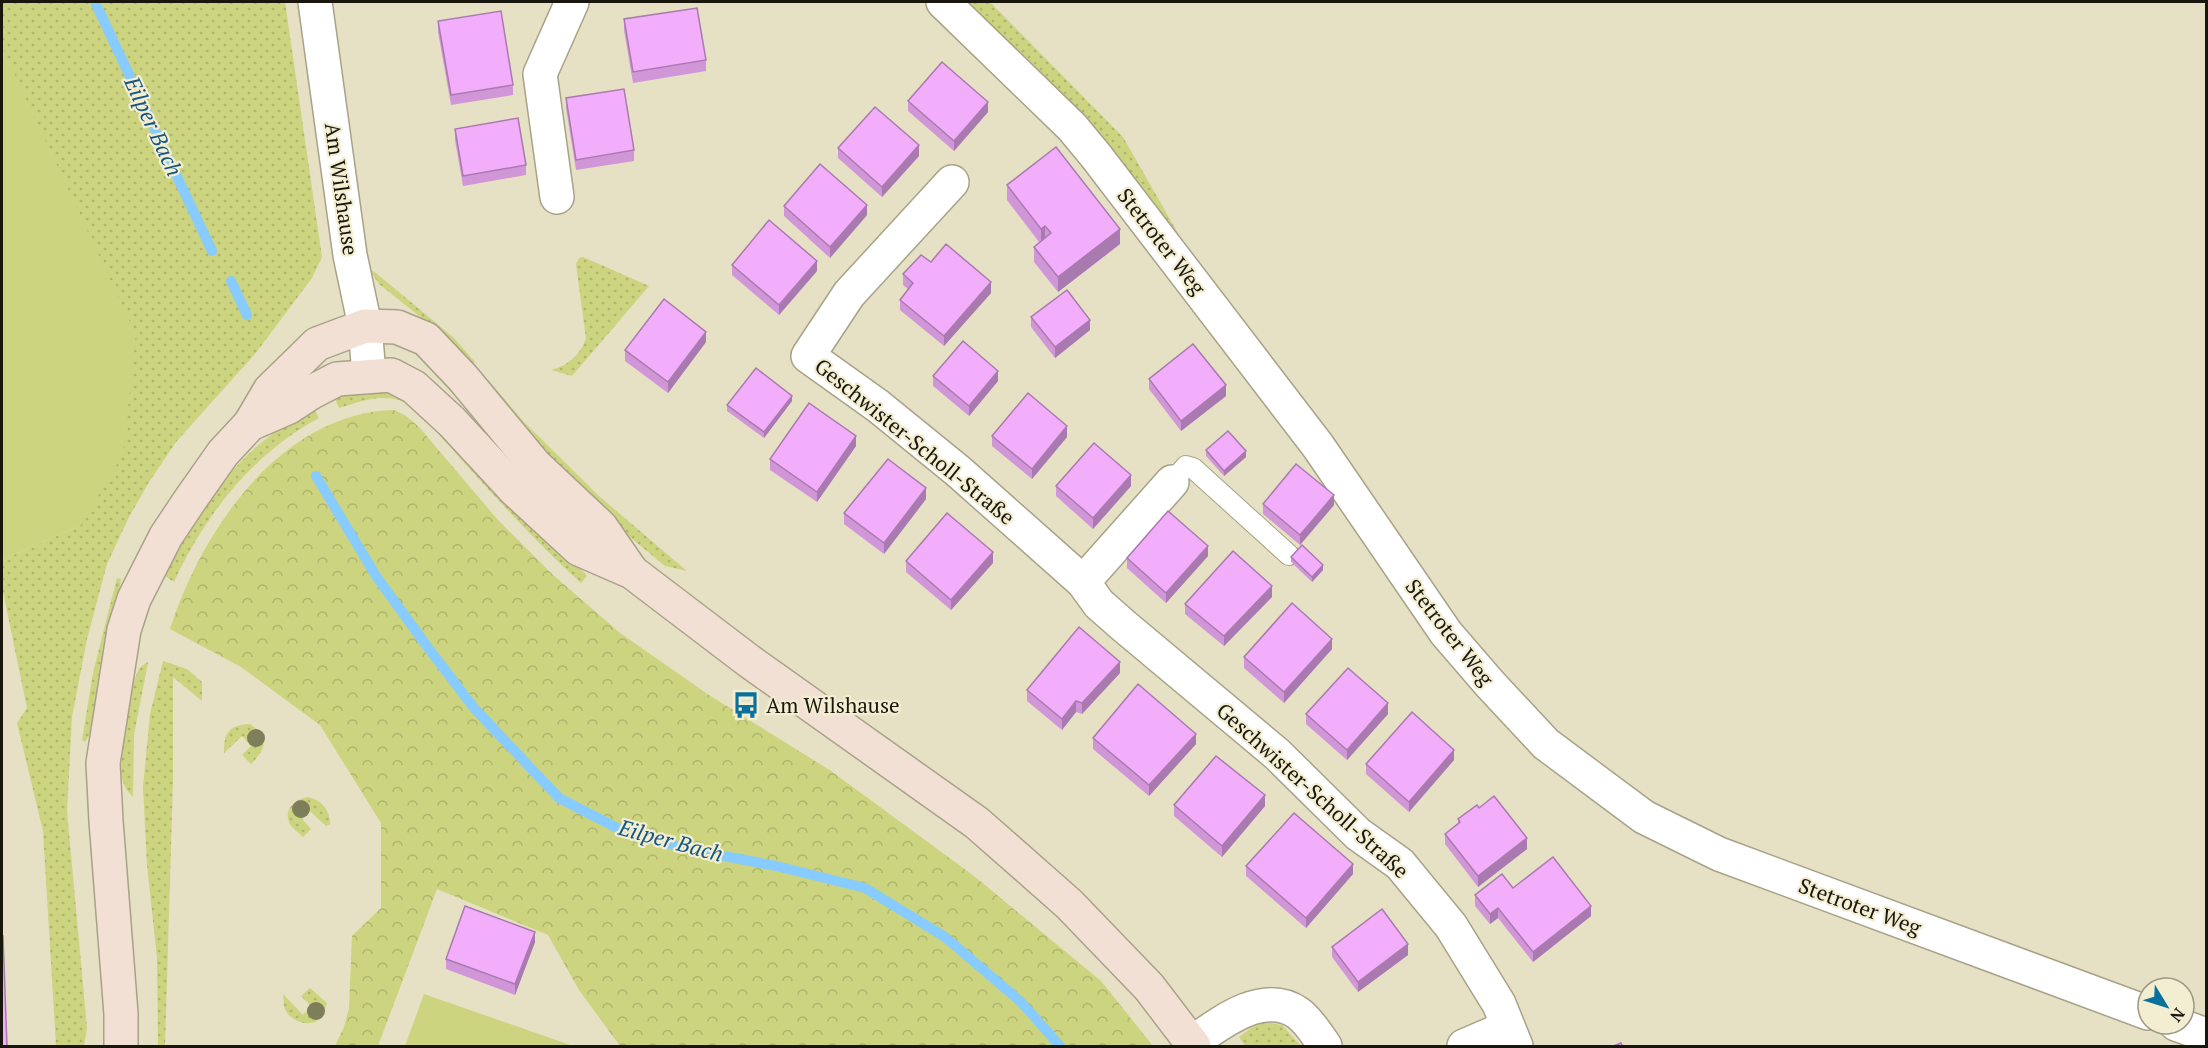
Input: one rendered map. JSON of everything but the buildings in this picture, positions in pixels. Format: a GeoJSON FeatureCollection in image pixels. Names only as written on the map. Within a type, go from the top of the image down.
{"type":"FeatureCollection","features":[{"type":"Feature","properties":{"kind":"street","name":"Am Wilshause"},"geometry":{"type":"LineString","coordinates":[[315,2],[350,255],[365,326],[369,375]]}},
{"type":"Feature","properties":{"kind":"street"},"geometry":{"type":"LineString","coordinates":[[557,197],[540,74],[572,2]]}},
{"type":"Feature","properties":{"kind":"street","name":"Stetroter Weg"},"geometry":{"type":"LineString","coordinates":[[943,2],[1072,127],[1096,156],[1318,446],[1446,633],[1546,744],[1644,817],[1719,854],[2136,1009]]}},
{"type":"Feature","properties":{"kind":"street","name":"Geschwister-Scholl-Straße"},"geometry":{"type":"LineString","coordinates":[[952,182],[849,294],[808,356],[878,406],[958,471],[1083,582],[1100,604],[1124,626],[1277,754],[1358,834],[1400,864],[1451,926],[1499,1004],[1512,1037],[1464,1047]]}},
{"type":"Feature","properties":{"kind":"street"},"geometry":{"type":"LineString","coordinates":[[121,1047],[121,1014],[103,763],[124,630],[134,599],[166,536],[223,453],[250,424],[270,390],[317,344],[365,326],[397,327],[426,339],[463,378],[535,465],[601,528],[632,572]]}},
{"type":"Feature","properties":{"kind":"street"},"geometry":{"type":"LineString","coordinates":[[250,424],[289,407],[337,379],[391,375],[414,387],[452,422],[515,490],[579,549],[632,572],[740,654],[977,823],[1069,904],[1149,987],[1193,1045],[1220,1023],[1251,1007],[1276,1005],[1298,1013],[1324,1047]]}},
{"type":"Feature","properties":{"kind":"street"},"geometry":{"type":"LineString","coordinates":[[1083,582],[1172,482]]}},
{"type":"Feature","properties":{"kind":"lane"},"geometry":{"type":"LineString","coordinates":[[1172,482],[1186,466],[1193,468],[1289,555]]}},
{"type":"Feature","properties":{"kind":"green space"},"geometry":{"type":"Polygon","coordinates":[[[2,2],[285,2],[322,257],[312,278],[255,354],[176,442],[129,517],[107,564],[87,639],[72,717],[67,811],[87,1028],[84,1046],[56,1046],[43,831],[17,723],[27,708],[2,587],[2,560],[81,525],[2,47],[2,2]]]}},
{"type":"Feature","properties":{"kind":"green space"},"geometry":{"type":"Polygon","coordinates":[[[952,2],[990,2],[1123,137],[1203,277],[952,2]]]}},
{"type":"Feature","properties":{"kind":"green space"},"geometry":{"type":"Polygon","coordinates":[[[2,47],[136,335],[123,454],[81,525],[2,560],[2,47]]]}},
{"type":"Feature","properties":{"kind":"green space"},"geometry":{"type":"Polygon","coordinates":[[[583,257],[649,286],[572,376],[551,370],[573,359],[586,339],[576,264],[579,258],[583,257]]]}},
{"type":"Feature","properties":{"kind":"green space"},"geometry":{"type":"Polygon","coordinates":[[[368,268],[454,338],[475,362],[467,370],[433,327],[379,284],[368,268]]]}},
{"type":"Feature","properties":{"kind":"green space"},"geometry":{"type":"Polygon","coordinates":[[[488,380],[524,422],[600,497],[687,571],[665,566],[608,519],[481,386],[488,380]]]}},
{"type":"Feature","properties":{"kind":"green space"},"geometry":{"type":"Polygon","coordinates":[[[386,389],[410,404],[392,398],[374,398],[339,408],[335,399],[360,391],[386,389]]]}},
{"type":"Feature","properties":{"kind":"green space"},"geometry":{"type":"Polygon","coordinates":[[[314,409],[319,418],[272,449],[233,488],[200,533],[174,582],[165,576],[199,515],[242,460],[282,427],[314,409]]]}},
{"type":"Feature","properties":{"kind":"green space"},"geometry":{"type":"Polygon","coordinates":[[[394,410],[419,427],[498,520],[552,574],[620,633],[709,695],[831,771],[974,876],[1101,981],[1153,1046],[620,1046],[579,990],[548,935],[437,889],[378,1046],[335,1046],[344,1027],[349,1008],[352,936],[381,908],[381,823],[320,725],[241,667],[170,629],[202,554],[224,518],[251,484],[281,455],[315,432],[353,416],[394,410]]]}},
{"type":"Feature","properties":{"kind":"green space"},"geometry":{"type":"Polygon","coordinates":[[[440,422],[587,576],[581,583],[524,527],[433,428],[440,422]]]}},
{"type":"Feature","properties":{"kind":"green space"},"geometry":{"type":"Polygon","coordinates":[[[117,578],[121,579],[115,621],[91,733],[85,742],[82,740],[93,673],[117,578]]]}},
{"type":"Feature","properties":{"kind":"green space"},"geometry":{"type":"Polygon","coordinates":[[[163,661],[187,669],[202,682],[202,701],[173,677],[173,780],[165,1046],[158,1046],[157,958],[147,865],[143,787],[150,714],[163,661]]]}},
{"type":"Feature","properties":{"kind":"green space"},"geometry":{"type":"Polygon","coordinates":[[[148,662],[134,735],[133,797],[122,778],[123,740],[135,679],[140,668],[148,662]]]}},
{"type":"Feature","properties":{"kind":"green space"},"geometry":{"type":"Polygon","coordinates":[[[250,724],[261,734],[264,744],[251,764],[242,755],[251,746],[242,736],[224,753],[226,735],[229,731],[237,726],[250,724]]]}},
{"type":"Feature","properties":{"kind":"green space"},"geometry":{"type":"Polygon","coordinates":[[[308,797],[324,806],[329,814],[330,824],[326,826],[310,811],[302,819],[311,829],[303,837],[290,824],[288,812],[295,802],[308,797]]]}},
{"type":"Feature","properties":{"kind":"green space"},"geometry":{"type":"Polygon","coordinates":[[[310,988],[327,1003],[318,1020],[309,1023],[299,1022],[287,1013],[283,994],[303,1015],[311,1006],[301,996],[310,988]]]}},
{"type":"Feature","properties":{"kind":"green space"},"geometry":{"type":"Polygon","coordinates":[[[424,994],[573,1046],[405,1046],[424,994]]]}},
{"type":"Feature","properties":{"kind":"green space"},"geometry":{"type":"Polygon","coordinates":[[[1265,1022],[1282,1025],[1301,1046],[1245,1046],[1239,1037],[1265,1022]]]}},
{"type":"Feature","properties":{"kind":"waterway","name":"Eilper Bach"},"geometry":{"type":"LineString","coordinates":[[95,2],[212,251]]}},
{"type":"Feature","properties":{"kind":"waterway","name":"Eilper Bach"},"geometry":{"type":"LineString","coordinates":[[231,281],[247,315]]}},
{"type":"Feature","properties":{"kind":"waterway","name":"Eilper Bach"},"geometry":{"type":"LineString","coordinates":[[316,476],[376,576],[426,645],[474,708],[559,798],[623,831],[692,850],[776,866],[865,888],[945,937],[1021,1002],[1060,1046]]}},
{"type":"Feature","properties":{"kind":"place","name":"Am Wilshause"},"geometry":{"type":"Point","coordinates":[746,705]}}]}
